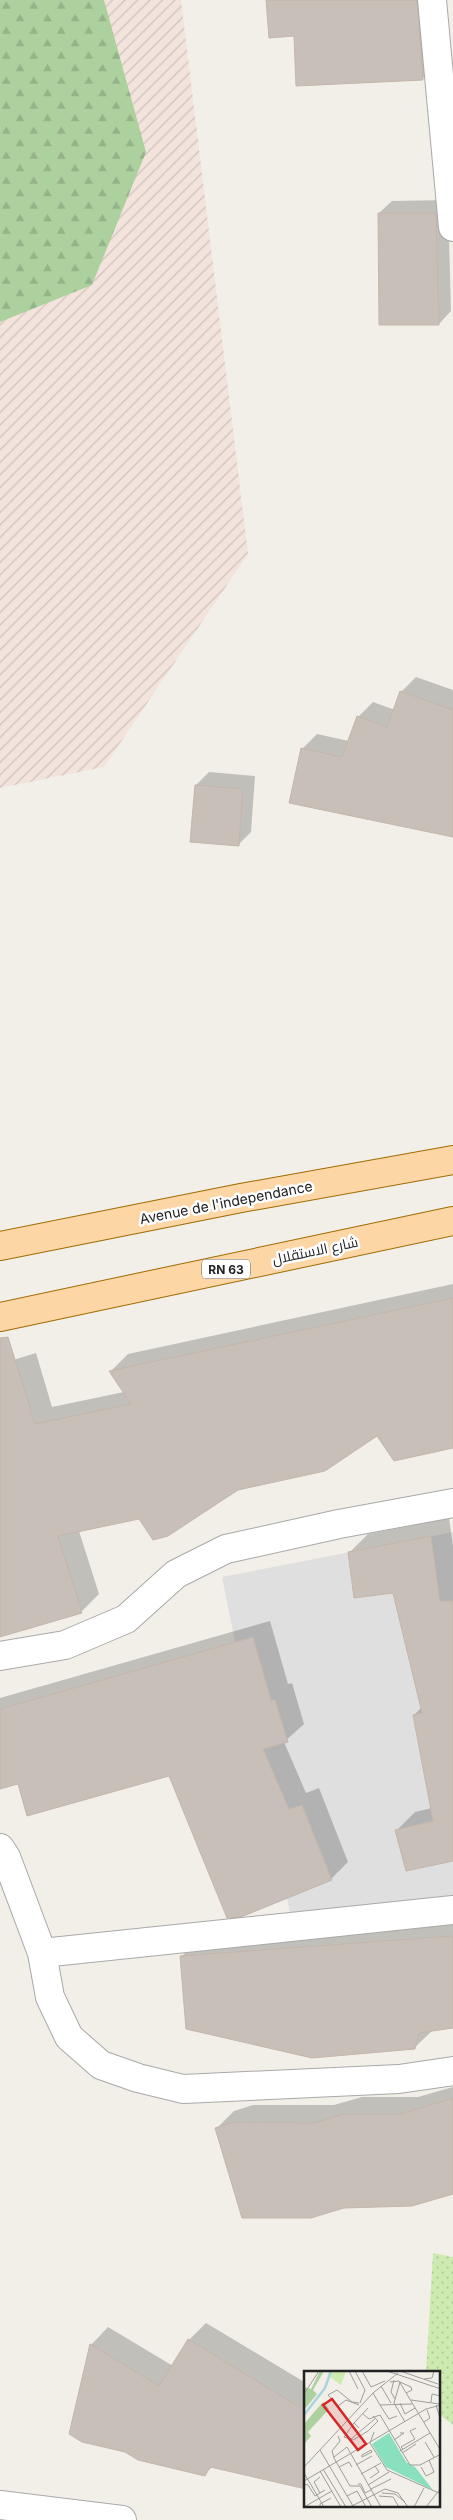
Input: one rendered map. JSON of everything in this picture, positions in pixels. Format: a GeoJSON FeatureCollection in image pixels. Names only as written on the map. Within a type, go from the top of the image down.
{"type":"FeatureCollection","features":[{"type":"Feature","properties":{"kind":"main road","name":"Avenue de l'independance"},"geometry":{"type":"LineString","coordinates":[[0,1246],[242,1198],[453,1160]]}},
{"type":"Feature","properties":{"kind":"main road","name":"شارع الاستقلال"},"geometry":{"type":"LineString","coordinates":[[0,1317],[453,1221]]}},
{"type":"Feature","properties":{"kind":"street"},"geometry":{"type":"LineString","coordinates":[[432,0],[453,227]]}},
{"type":"Feature","properties":{"kind":"street"},"geometry":{"type":"LineString","coordinates":[[0,1656],[65,1645],[126,1619],[176,1574],[226,1548],[339,1524],[453,1503]]}},
{"type":"Feature","properties":{"kind":"street"},"geometry":{"type":"LineString","coordinates":[[0,1848],[6,1856],[42,1953],[50,1997],[69,2037],[101,2065],[138,2078],[183,2089],[399,2079],[453,2071]]}},
{"type":"Feature","properties":{"kind":"street"},"geometry":{"type":"LineString","coordinates":[[42,1953],[453,1910]]}},
{"type":"Feature","properties":{"kind":"street"},"geometry":{"type":"LineString","coordinates":[[0,2506],[122,2520]]}},
{"type":"Feature","properties":{"kind":"shaded area"},"geometry":{"type":"Polygon","coordinates":[[[0,0],[181,0],[248,554],[104,767],[0,788],[0,0]]]}},
{"type":"Feature","properties":{"kind":"shaded area"},"geometry":{"type":"Polygon","coordinates":[[[453,1532],[453,1896],[291,1918],[222,1577],[453,1532]]]}},
{"type":"Feature","properties":{"kind":"green space"},"geometry":{"type":"Polygon","coordinates":[[[0,0],[104,0],[146,152],[92,285],[0,322],[0,0]]]}},
{"type":"Feature","properties":{"kind":"green space"},"geometry":{"type":"Polygon","coordinates":[[[433,2253],[453,2257],[453,2425],[440,2415],[440,2371],[426,2371],[433,2253]]]}},
{"type":"Feature","properties":{"kind":"building"},"geometry":{"type":"Polygon","coordinates":[[[266,0],[417,0],[423,80],[296,86],[294,36],[269,38],[266,0]]]}},
{"type":"Feature","properties":{"kind":"building"},"geometry":{"type":"Polygon","coordinates":[[[378,213],[436,213],[439,325],[379,325],[378,213]]]}},
{"type":"Feature","properties":{"kind":"building"},"geometry":{"type":"Polygon","coordinates":[[[400,691],[453,710],[453,837],[289,803],[301,748],[342,757],[357,716],[387,727],[400,691]]]}},
{"type":"Feature","properties":{"kind":"building"},"geometry":{"type":"Polygon","coordinates":[[[195,785],[243,789],[239,846],[190,842],[195,785]]]}},
{"type":"Feature","properties":{"kind":"building"},"geometry":{"type":"Polygon","coordinates":[[[453,1298],[453,1448],[394,1461],[377,1436],[325,1471],[238,1490],[168,1536],[153,1540],[139,1519],[58,1536],[82,1613],[0,1637],[0,1338],[8,1337],[35,1424],[131,1404],[109,1371],[453,1298]]]}},
{"type":"Feature","properties":{"kind":"building"},"geometry":{"type":"Polygon","coordinates":[[[431,1536],[440,1601],[453,1601],[453,1861],[406,1871],[395,1830],[433,1821],[413,1715],[422,1713],[393,1593],[354,1598],[348,1552],[431,1536]]]}},
{"type":"Feature","properties":{"kind":"building"},"geometry":{"type":"Polygon","coordinates":[[[253,1637],[271,1700],[275,1700],[288,1742],[263,1749],[289,1809],[302,1805],[332,1880],[241,1917],[227,1918],[169,1776],[27,1816],[18,1784],[0,1789],[0,1709],[253,1637]]]}},
{"type":"Feature","properties":{"kind":"building"},"geometry":{"type":"Polygon","coordinates":[[[453,1936],[453,2028],[419,2033],[415,2049],[312,2058],[186,2029],[180,1956],[453,1936]]]}},
{"type":"Feature","properties":{"kind":"building"},"geometry":{"type":"Polygon","coordinates":[[[453,2098],[453,2194],[412,2206],[344,2208],[311,2218],[242,2218],[215,2128],[234,2122],[315,2123],[344,2114],[400,2114],[453,2098]]]}},
{"type":"Feature","properties":{"kind":"building"},"geometry":{"type":"Polygon","coordinates":[[[188,2339],[304,2410],[304,2489],[210,2467],[205,2476],[138,2460],[125,2452],[82,2442],[69,2434],[90,2344],[159,2386],[188,2339]]]}}]}
